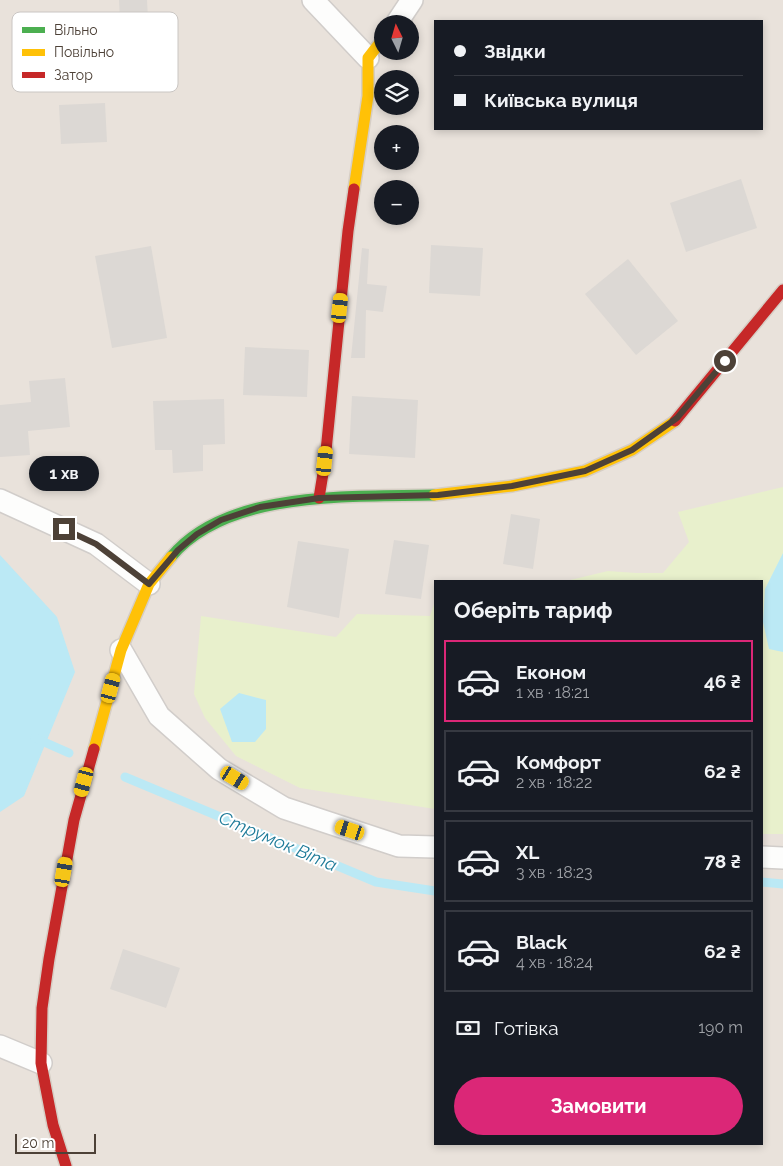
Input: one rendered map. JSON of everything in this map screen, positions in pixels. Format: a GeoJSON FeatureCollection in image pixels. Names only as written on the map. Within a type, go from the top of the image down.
{"type":"FeatureCollection","features":[{"type":"Feature","properties":{"kind":"street"},"geometry":{"type":"LineString","coordinates":[[313,0],[368,58]]}},
{"type":"Feature","properties":{"kind":"street"},"geometry":{"type":"LineString","coordinates":[[402,15],[412,0]]}},
{"type":"Feature","properties":{"kind":"street"},"geometry":{"type":"LineString","coordinates":[[319,498],[325,461],[348,231],[368,96],[368,58],[374,50]]}},
{"type":"Feature","properties":{"kind":"street"},"geometry":{"type":"LineString","coordinates":[[66,1166],[53,1125],[41,1063],[42,1008],[48,959],[74,820],[121,650],[149,584],[178,550],[197,534],[221,520],[260,507],[319,498],[438,495],[512,486],[585,471],[632,450],[677,418],[783,290]]}},
{"type":"Feature","properties":{"kind":"street"},"geometry":{"type":"LineString","coordinates":[[0,500],[96,544],[149,584]]}},
{"type":"Feature","properties":{"kind":"street"},"geometry":{"type":"LineString","coordinates":[[121,650],[158,716],[219,768],[284,808],[399,846],[434,847]]}},
{"type":"Feature","properties":{"kind":"street"},"geometry":{"type":"LineString","coordinates":[[763,857],[783,858]]}},
{"type":"Feature","properties":{"kind":"street"},"geometry":{"type":"LineString","coordinates":[[0,1046],[41,1063]]}},
{"type":"Feature","properties":{"kind":"shaded area"},"geometry":{"type":"Polygon","coordinates":[[[0,0],[783,0],[783,1166],[0,1166],[0,0]]]}},
{"type":"Feature","properties":{"kind":"green space"},"geometry":{"type":"Polygon","coordinates":[[[783,487],[783,834],[763,834],[763,580],[570,580],[608,571],[663,573],[689,542],[678,512],[783,487]]]}},
{"type":"Feature","properties":{"kind":"green space"},"geometry":{"type":"Polygon","coordinates":[[[434,604],[434,809],[300,788],[236,756],[205,718],[194,694],[201,616],[336,637],[357,614],[430,616],[434,604]]]}},
{"type":"Feature","properties":{"kind":"water"},"geometry":{"type":"Polygon","coordinates":[[[783,553],[783,652],[769,649],[763,622],[765,589],[783,553]]]}},
{"type":"Feature","properties":{"kind":"water"},"geometry":{"type":"Polygon","coordinates":[[[0,555],[57,617],[75,672],[24,796],[0,812],[0,555]]]}},
{"type":"Feature","properties":{"kind":"water"},"geometry":{"type":"Polygon","coordinates":[[[239,693],[266,700],[266,729],[255,742],[232,742],[220,709],[239,693]]]}},
{"type":"Feature","properties":{"kind":"building"},"geometry":{"type":"Polygon","coordinates":[[[119,0],[147,0],[148,12],[120,12],[119,0]]]}},
{"type":"Feature","properties":{"kind":"building"},"geometry":{"type":"Polygon","coordinates":[[[105,103],[107,142],[61,144],[59,105],[105,103]]]}},
{"type":"Feature","properties":{"kind":"building"},"geometry":{"type":"Polygon","coordinates":[[[741,179],[757,228],[686,252],[670,203],[741,179]]]}},
{"type":"Feature","properties":{"kind":"building"},"geometry":{"type":"Polygon","coordinates":[[[431,245],[483,248],[480,296],[429,293],[431,245]]]}},
{"type":"Feature","properties":{"kind":"building"},"geometry":{"type":"Polygon","coordinates":[[[151,246],[167,338],[112,348],[95,256],[151,246]]]}},
{"type":"Feature","properties":{"kind":"building"},"geometry":{"type":"Polygon","coordinates":[[[362,248],[369,249],[367,284],[387,286],[383,312],[366,310],[365,358],[351,358],[362,248]]]}},
{"type":"Feature","properties":{"kind":"building"},"geometry":{"type":"Polygon","coordinates":[[[628,259],[678,321],[636,355],[585,294],[628,259]]]}},
{"type":"Feature","properties":{"kind":"building"},"geometry":{"type":"Polygon","coordinates":[[[245,347],[309,350],[307,397],[243,395],[245,347]]]}},
{"type":"Feature","properties":{"kind":"building"},"geometry":{"type":"Polygon","coordinates":[[[65,378],[70,427],[28,431],[30,455],[0,457],[0,405],[31,402],[29,381],[65,378]]]}},
{"type":"Feature","properties":{"kind":"building"},"geometry":{"type":"Polygon","coordinates":[[[352,396],[418,400],[415,458],[349,454],[352,396]]]}},
{"type":"Feature","properties":{"kind":"building"},"geometry":{"type":"Polygon","coordinates":[[[224,399],[225,444],[203,445],[203,471],[173,473],[172,450],[155,450],[153,401],[224,399]]]}},
{"type":"Feature","properties":{"kind":"building"},"geometry":{"type":"Polygon","coordinates":[[[511,514],[540,519],[533,569],[503,564],[511,514]]]}},
{"type":"Feature","properties":{"kind":"building"},"geometry":{"type":"Polygon","coordinates":[[[394,540],[429,545],[421,599],[385,594],[394,540]]]}},
{"type":"Feature","properties":{"kind":"building"},"geometry":{"type":"Polygon","coordinates":[[[298,541],[349,549],[339,618],[287,607],[298,541]]]}},
{"type":"Feature","properties":{"kind":"building"},"geometry":{"type":"Polygon","coordinates":[[[123,949],[180,968],[166,1008],[110,989],[123,949]]]}},
{"type":"Feature","properties":{"kind":"waterway","name":"Струмок Віта"},"geometry":{"type":"LineString","coordinates":[[35,738],[69,753]]}},
{"type":"Feature","properties":{"kind":"waterway","name":"Струмок Віта"},"geometry":{"type":"LineString","coordinates":[[125,777],[376,882],[434,891]]}},
{"type":"Feature","properties":{"kind":"waterway","name":"Струмок Віта"},"geometry":{"type":"LineString","coordinates":[[763,882],[783,884]]}},
{"type":"Feature","properties":{"kind":"traffic: fast"},"geometry":{"type":"LineString","coordinates":[[171,557],[195,535],[224,519],[258,508],[294,501],[330,498],[434,495]]}},
{"type":"Feature","properties":{"kind":"traffic: slow"},"geometry":{"type":"LineString","coordinates":[[354,189],[368,96],[368,58],[374,50]]}},
{"type":"Feature","properties":{"kind":"traffic: slow"},"geometry":{"type":"LineString","coordinates":[[434,495],[512,486],[585,471],[632,450],[675,421]]}},
{"type":"Feature","properties":{"kind":"traffic: slow"},"geometry":{"type":"LineString","coordinates":[[94,749],[121,650],[149,584],[171,557]]}},
{"type":"Feature","properties":{"kind":"traffic: jam"},"geometry":{"type":"LineString","coordinates":[[319,498],[325,461],[348,231],[354,189]]}},
{"type":"Feature","properties":{"kind":"traffic: jam"},"geometry":{"type":"LineString","coordinates":[[675,421],[783,290]]}},
{"type":"Feature","properties":{"kind":"traffic: jam"},"geometry":{"type":"LineString","coordinates":[[66,1166],[53,1125],[41,1063],[42,1008],[74,820],[94,749]]}},
{"type":"Feature","properties":{"kind":"route"},"geometry":{"type":"LineString","coordinates":[[64,529],[96,544],[149,584],[178,550],[197,534],[221,520],[260,507],[319,498],[438,495],[512,486],[585,471],[632,450],[677,418],[725,361]]}}]}
